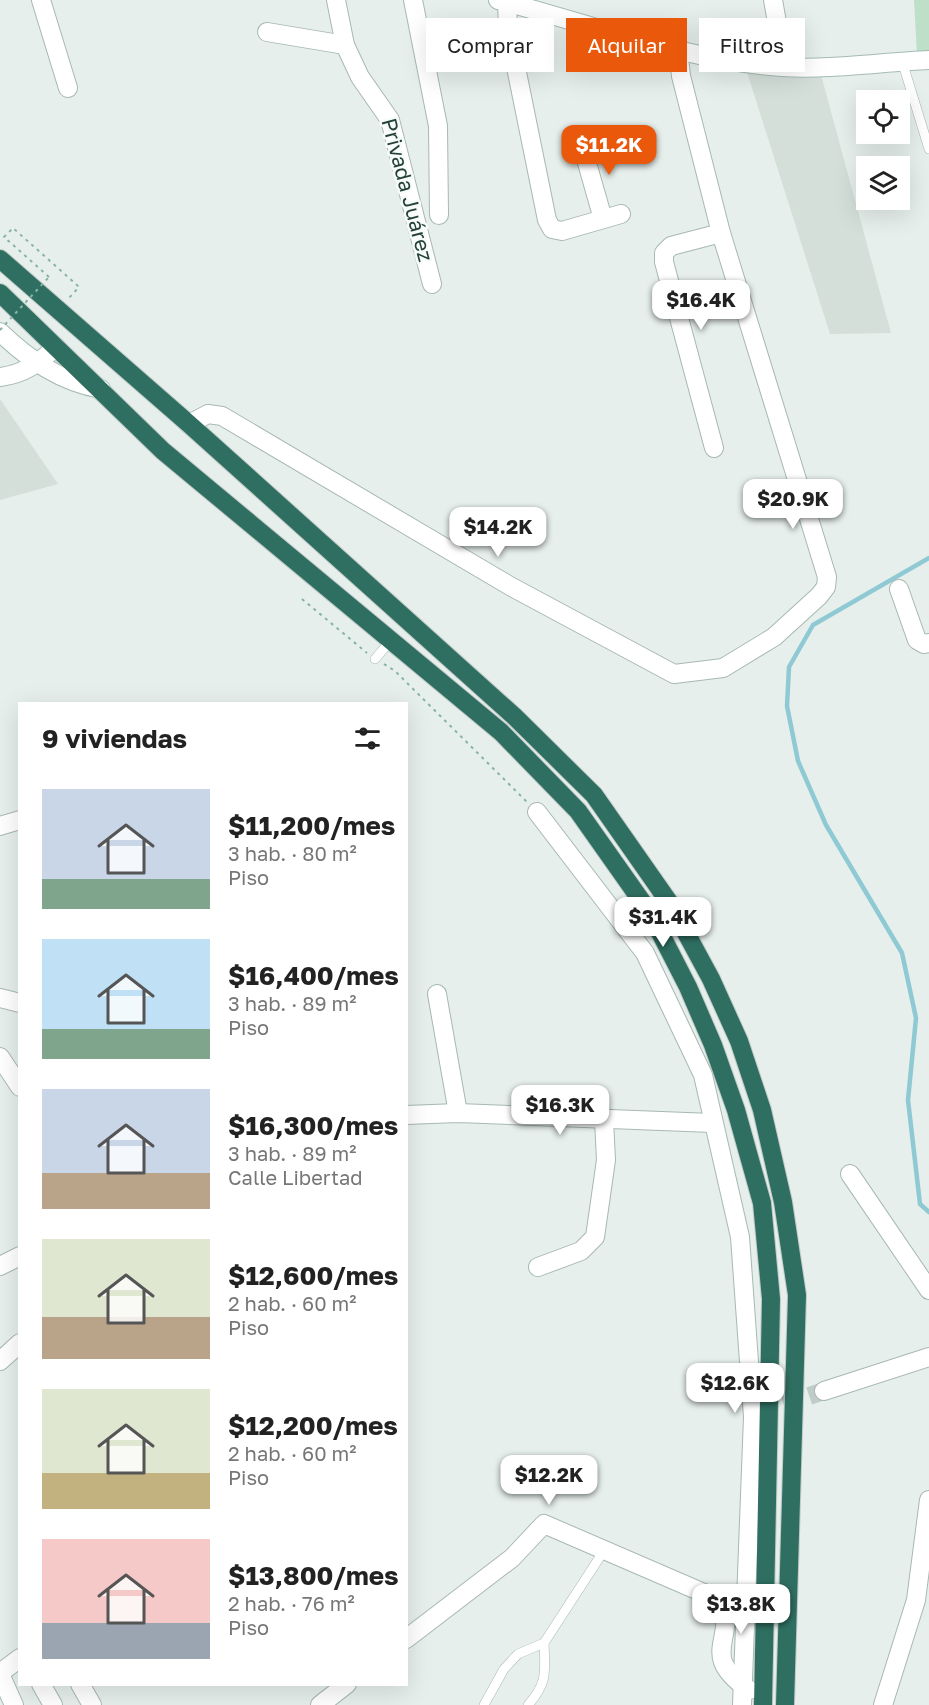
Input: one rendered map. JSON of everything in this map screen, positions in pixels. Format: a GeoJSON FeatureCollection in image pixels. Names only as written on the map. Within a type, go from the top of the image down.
{"type":"FeatureCollection","features":[{"type":"Feature","properties":{"kind":"highway"},"geometry":{"type":"LineString","coordinates":[[0,259],[454,661],[594,795],[671,905],[711,979],[739,1041],[762,1110],[783,1202],[796,1295],[785,1705]]}},
{"type":"Feature","properties":{"kind":"highway"},"geometry":{"type":"LineString","coordinates":[[0,293],[163,451],[392,639],[501,732],[578,811],[650,913],[688,987],[736,1110],[762,1203],[771,1299],[764,1702]]}},
{"type":"Feature","properties":{"kind":"street"},"geometry":{"type":"LineString","coordinates":[[40,0],[68,87]]}},
{"type":"Feature","properties":{"kind":"street","name":"Privada Juárez"},"geometry":{"type":"LineString","coordinates":[[336,0],[345,45],[360,77],[390,120],[432,284]]}},
{"type":"Feature","properties":{"kind":"street"},"geometry":{"type":"LineString","coordinates":[[413,0],[438,126],[439,215]]}},
{"type":"Feature","properties":{"kind":"street"},"geometry":{"type":"LineString","coordinates":[[773,0],[776,18]]}},
{"type":"Feature","properties":{"kind":"street"},"geometry":{"type":"LineString","coordinates":[[566,18],[502,1],[547,220],[552,230],[562,231],[621,214]]}},
{"type":"Feature","properties":{"kind":"street"},"geometry":{"type":"LineString","coordinates":[[267,32],[345,45]]}},
{"type":"Feature","properties":{"kind":"street"},"geometry":{"type":"LineString","coordinates":[[805,66],[929,60]]}},
{"type":"Feature","properties":{"kind":"street"},"geometry":{"type":"LineString","coordinates":[[189,424],[208,414],[222,416],[510,586],[674,674],[723,668],[774,637],[819,597],[826,587],[827,577],[721,233],[681,72]]}},
{"type":"Feature","properties":{"kind":"street"},"geometry":{"type":"LineString","coordinates":[[581,142],[603,219]]}},
{"type":"Feature","properties":{"kind":"street"},"geometry":{"type":"LineString","coordinates":[[714,448],[664,262],[664,253],[671,246],[721,233]]}},
{"type":"Feature","properties":{"kind":"street"},"geometry":{"type":"LineString","coordinates":[[0,331],[38,363],[69,381],[101,389]]}},
{"type":"Feature","properties":{"kind":"street"},"geometry":{"type":"LineString","coordinates":[[0,377],[16,375],[38,363],[57,346]]}},
{"type":"Feature","properties":{"kind":"street"},"geometry":{"type":"LineString","coordinates":[[899,589],[925,643]]}},
{"type":"Feature","properties":{"kind":"street"},"geometry":{"type":"LineString","coordinates":[[537,812],[645,953],[703,1075],[712,1123],[740,1237],[756,1415],[742,1705]]}},
{"type":"Feature","properties":{"kind":"street"},"geometry":{"type":"LineString","coordinates":[[0,826],[18,821]]}},
{"type":"Feature","properties":{"kind":"street"},"geometry":{"type":"LineString","coordinates":[[437,994],[458,1113]]}},
{"type":"Feature","properties":{"kind":"street"},"geometry":{"type":"LineString","coordinates":[[0,998],[18,1002]]}},
{"type":"Feature","properties":{"kind":"street"},"geometry":{"type":"LineString","coordinates":[[0,1057],[18,1084]]}},
{"type":"Feature","properties":{"kind":"street"},"geometry":{"type":"LineString","coordinates":[[408,1115],[458,1113],[712,1123]]}},
{"type":"Feature","properties":{"kind":"street"},"geometry":{"type":"LineString","coordinates":[[537,1267],[581,1251],[595,1237],[606,1160],[604,1120]]}},
{"type":"Feature","properties":{"kind":"street"},"geometry":{"type":"LineString","coordinates":[[850,1174],[929,1290]]}},
{"type":"Feature","properties":{"kind":"street"},"geometry":{"type":"LineString","coordinates":[[0,1266],[18,1257]]}},
{"type":"Feature","properties":{"kind":"street"},"geometry":{"type":"LineString","coordinates":[[824,1391],[929,1357]]}},
{"type":"Feature","properties":{"kind":"street"},"geometry":{"type":"LineString","coordinates":[[883,1705],[916,1600],[929,1500]]}},
{"type":"Feature","properties":{"kind":"street"},"geometry":{"type":"LineString","coordinates":[[408,1637],[512,1558],[544,1524],[720,1600],[724,1609],[721,1659],[724,1668],[764,1702]]}},
{"type":"Feature","properties":{"kind":"street"},"geometry":{"type":"LineString","coordinates":[[14,1705],[0,1673],[18,1660]]}},
{"type":"Feature","properties":{"kind":"street"},"geometry":{"type":"LineString","coordinates":[[42,1686],[53,1705]]}},
{"type":"Feature","properties":{"kind":"street"},"geometry":{"type":"LineString","coordinates":[[81,1686],[92,1705]]}},
{"type":"Feature","properties":{"kind":"street"},"geometry":{"type":"LineString","coordinates":[[321,1705],[345,1686]]}},
{"type":"Feature","properties":{"kind":"lane"},"geometry":{"type":"LineString","coordinates":[[902,61],[929,149]]}},
{"type":"Feature","properties":{"kind":"lane"},"geometry":{"type":"LineString","coordinates":[[375,659],[392,639]]}},
{"type":"Feature","properties":{"kind":"lane"},"geometry":{"type":"LineString","coordinates":[[496,1705],[487,1701],[504,1669],[518,1654],[544,1643],[605,1549]]}},
{"type":"Feature","properties":{"kind":"lane"},"geometry":{"type":"LineString","coordinates":[[528,1705],[543,1687],[545,1679],[544,1643]]}},
{"type":"Feature","properties":{"kind":"path"},"geometry":{"type":"LineString","coordinates":[[0,331],[49,277],[4,237],[13,228],[79,287],[58,311]]}},
{"type":"Feature","properties":{"kind":"path"},"geometry":{"type":"LineString","coordinates":[[302,599],[375,659],[395,671],[537,812]]}},
{"type":"Feature","properties":{"kind":"shaded area"},"geometry":{"type":"Polygon","coordinates":[[[820,71],[891,333],[830,334],[747,72],[820,71]]]}},
{"type":"Feature","properties":{"kind":"shaded area"},"geometry":{"type":"Polygon","coordinates":[[[0,399],[58,484],[0,500],[0,399]]]}},
{"type":"Feature","properties":{"kind":"green space"},"geometry":{"type":"Polygon","coordinates":[[[914,0],[929,0],[929,54],[917,55],[914,0]]]}},
{"type":"Feature","properties":{"kind":"waterway"},"geometry":{"type":"LineString","coordinates":[[929,558],[813,625],[789,667],[787,706],[798,761],[826,825],[902,953],[916,1018],[908,1100],[920,1204],[929,1212]]}},
{"type":"Feature","properties":{"kind":"tunnel"},"geometry":{"type":"LineString","coordinates":[[758,1413],[824,1391]]}}]}
